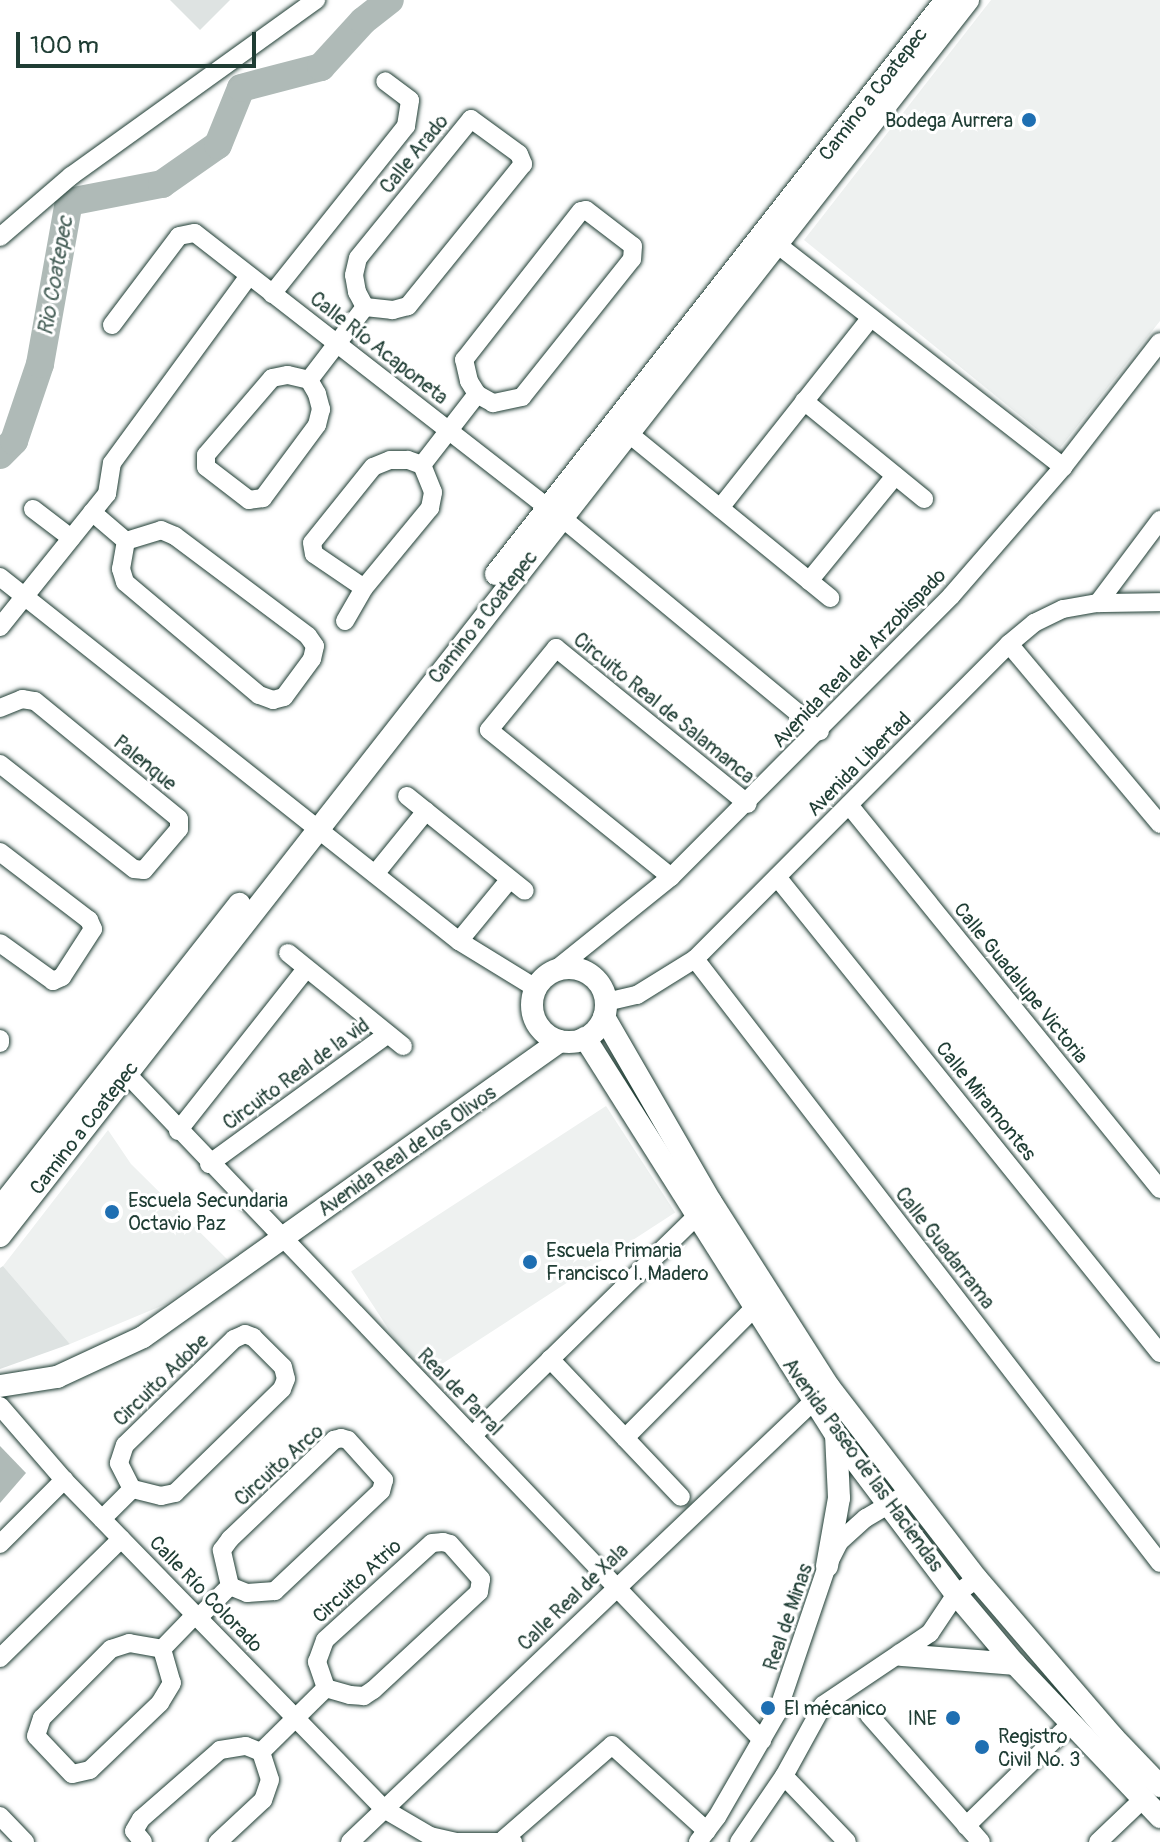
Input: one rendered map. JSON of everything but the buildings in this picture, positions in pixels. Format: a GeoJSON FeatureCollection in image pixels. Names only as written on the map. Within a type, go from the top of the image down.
{"type":"FeatureCollection","features":[{"type":"Feature","properties":{"kind":"main road","name":"Camino a Coatepec"},"geometry":{"type":"LineString","coordinates":[[555,512],[628,433],[946,0]]}},
{"type":"Feature","properties":{"kind":"main road","name":"Camino a Coatepec"},"geometry":{"type":"LineString","coordinates":[[2,1221],[770,238],[968,0]]}},
{"type":"Feature","properties":{"kind":"main road","name":"Camino a Coatepec"},"geometry":{"type":"LineString","coordinates":[[2,1221],[126,1073],[311,824]]}},
{"type":"Feature","properties":{"kind":"main road"},"geometry":{"type":"LineString","coordinates":[[566,968],[588,973],[603,991],[605,1009],[585,1038],[560,1041],[549,1036],[534,1017],[532,1006],[537,989],[554,971],[566,968]]}},
{"type":"Feature","properties":{"kind":"main road","name":"Avenida Paseo de las Haciendas"},"geometry":{"type":"LineString","coordinates":[[605,1009],[753,1309],[821,1394],[910,1492],[977,1579],[1113,1737],[1151,1792],[1160,1817]]}},
{"type":"Feature","properties":{"kind":"main road","name":"Avenida Paseo de las Haciendas"},"geometry":{"type":"LineString","coordinates":[[585,1038],[703,1210],[821,1394],[836,1435],[889,1506],[956,1594],[1015,1664],[1070,1724],[1151,1792]]}},
{"type":"Feature","properties":{"kind":"main road","name":"Avenida Real de los Olivos"},"geometry":{"type":"LineString","coordinates":[[0,1386],[57,1377],[143,1337],[560,1041]]}},
{"type":"Feature","properties":{"kind":"main road"},"geometry":{"type":"LineString","coordinates":[[827,1566],[839,1498],[836,1435]]}},
{"type":"Feature","properties":{"kind":"main road"},"geometry":{"type":"LineString","coordinates":[[901,1655],[1015,1664]]}},
{"type":"Feature","properties":{"kind":"street"},"geometry":{"type":"LineString","coordinates":[[0,236],[71,176],[316,0]]}},
{"type":"Feature","properties":{"kind":"street"},"geometry":{"type":"LineString","coordinates":[[272,294],[406,126],[410,100],[385,81]]}},
{"type":"Feature","properties":{"kind":"street","name":"Calle Arado"},"geometry":{"type":"LineString","coordinates":[[471,119],[477,122],[519,154],[523,164],[408,306],[393,310],[365,307],[357,292],[354,275],[358,258],[466,123],[471,119]]}},
{"type":"Feature","properties":{"kind":"street"},"geometry":{"type":"LineString","coordinates":[[586,210],[633,246],[635,253],[522,397],[493,403],[477,394],[469,381],[464,360],[581,211],[586,210]]}},
{"type":"Feature","properties":{"kind":"street","name":"Calle Río Acaponeta"},"geometry":{"type":"LineString","coordinates":[[112,325],[179,236],[195,233],[555,512],[820,731]]}},
{"type":"Feature","properties":{"kind":"street"},"geometry":{"type":"LineString","coordinates":[[770,238],[1063,467]]}},
{"type":"Feature","properties":{"kind":"street"},"geometry":{"type":"LineString","coordinates":[[0,627],[107,494],[112,463],[249,276]]}},
{"type":"Feature","properties":{"kind":"street"},"geometry":{"type":"LineString","coordinates":[[309,380],[365,307]]}},
{"type":"Feature","properties":{"kind":"street"},"geometry":{"type":"LineString","coordinates":[[720,508],[870,319]]}},
{"type":"Feature","properties":{"kind":"street","name":"Avenida Real del Arzobispado"},"geometry":{"type":"LineString","coordinates":[[554,971],[671,877],[748,804],[951,596],[1063,467],[1160,342]]}},
{"type":"Feature","properties":{"kind":"street"},"geometry":{"type":"LineString","coordinates":[[288,375],[309,380],[321,409],[317,425],[263,498],[249,500],[206,467],[206,455],[272,378],[288,375]]}},
{"type":"Feature","properties":{"kind":"street"},"geometry":{"type":"LineString","coordinates":[[422,465],[477,394]]}},
{"type":"Feature","properties":{"kind":"street"},"geometry":{"type":"LineString","coordinates":[[804,401],[924,499]]}},
{"type":"Feature","properties":{"kind":"street"},"geometry":{"type":"LineString","coordinates":[[628,433],[830,598]]}},
{"type":"Feature","properties":{"kind":"street"},"geometry":{"type":"LineString","coordinates":[[345,621],[364,588],[430,508],[433,492],[422,465],[408,460],[390,460],[373,467],[312,543],[314,554],[364,588]]}},
{"type":"Feature","properties":{"kind":"street"},"geometry":{"type":"LineString","coordinates":[[809,581],[895,476]]}},
{"type":"Feature","properties":{"kind":"street"},"geometry":{"type":"LineString","coordinates":[[33,509],[71,538]]}},
{"type":"Feature","properties":{"kind":"street"},"geometry":{"type":"LineString","coordinates":[[92,512],[126,541]]}},
{"type":"Feature","properties":{"kind":"street"},"geometry":{"type":"LineString","coordinates":[[1098,603],[1160,520]]}},
{"type":"Feature","properties":{"kind":"street"},"geometry":{"type":"LineString","coordinates":[[161,530],[175,536],[308,636],[315,646],[312,659],[284,697],[273,700],[259,695],[125,582],[121,569],[126,541],[161,530]]}},
{"type":"Feature","properties":{"kind":"street"},"geometry":{"type":"LineString","coordinates":[[0,577],[459,941],[537,989]]}},
{"type":"Feature","properties":{"kind":"street","name":"Avenida Libertad"},"geometry":{"type":"LineString","coordinates":[[605,1009],[637,995],[695,959],[1009,644],[1034,623],[1063,609],[1098,603],[1160,602]]}},
{"type":"Feature","properties":{"kind":"street"},"geometry":{"type":"LineString","coordinates":[[1009,644],[1160,824]]}},
{"type":"Feature","properties":{"kind":"street","name":"Circuito Real de Salamanca"},"geometry":{"type":"LineString","coordinates":[[671,877],[489,730],[556,648],[748,804]]}},
{"type":"Feature","properties":{"kind":"street","name":"Palenque"},"geometry":{"type":"LineString","coordinates":[[0,708],[22,699],[35,701],[179,819],[179,829],[144,870],[134,869],[0,764]]}},
{"type":"Feature","properties":{"kind":"street"},"geometry":{"type":"LineString","coordinates":[[407,796],[525,891]]}},
{"type":"Feature","properties":{"kind":"street","name":"Calle Guadalupe Victoria"},"geometry":{"type":"LineString","coordinates":[[849,805],[1160,1189]]}},
{"type":"Feature","properties":{"kind":"street"},"geometry":{"type":"LineString","coordinates":[[375,874],[426,811]]}},
{"type":"Feature","properties":{"kind":"street"},"geometry":{"type":"LineString","coordinates":[[0,852],[89,920],[93,929],[62,977],[53,981],[0,943]]}},
{"type":"Feature","properties":{"kind":"street","name":"Calle Miramontes"},"geometry":{"type":"LineString","coordinates":[[777,877],[1160,1353]]}},
{"type":"Feature","properties":{"kind":"street"},"geometry":{"type":"LineString","coordinates":[[459,941],[510,879]]}},
{"type":"Feature","properties":{"kind":"street"},"geometry":{"type":"LineString","coordinates":[[288,953],[306,969]]}},
{"type":"Feature","properties":{"kind":"street","name":"Calle Guadarrama"},"geometry":{"type":"LineString","coordinates":[[695,959],[1160,1563]]}},
{"type":"Feature","properties":{"kind":"street","name":"Circuito Real de la vid"},"geometry":{"type":"LineString","coordinates":[[178,1131],[306,969],[396,1040],[209,1164]]}},
{"type":"Feature","properties":{"kind":"street","name":"Real de Parral"},"geometry":{"type":"LineString","coordinates":[[126,1073],[209,1164],[762,1740]]}},
{"type":"Feature","properties":{"kind":"street"},"geometry":{"type":"LineString","coordinates":[[472,1436],[703,1210]]}},
{"type":"Feature","properties":{"kind":"street"},"geometry":{"type":"LineString","coordinates":[[625,1438],[753,1309]]}},
{"type":"Feature","properties":{"kind":"street","name":"Circuito Adobe"},"geometry":{"type":"LineString","coordinates":[[245,1334],[253,1337],[283,1367],[286,1379],[282,1389],[175,1493],[161,1496],[132,1489],[119,1463],[125,1445],[234,1339],[245,1334]]}},
{"type":"Feature","properties":{"kind":"street"},"geometry":{"type":"LineString","coordinates":[[550,1359],[681,1497]]}},
{"type":"Feature","properties":{"kind":"street","name":"Calle Real de Xala"},"geometry":{"type":"LineString","coordinates":[[350,1842],[821,1394]]}},
{"type":"Feature","properties":{"kind":"street","name":"Calle Río Colorado"},"geometry":{"type":"LineString","coordinates":[[0,1406],[64,1480],[384,1809],[430,1836],[456,1842],[508,1841]]}},
{"type":"Feature","properties":{"kind":"street","name":"Circuito Arco"},"geometry":{"type":"LineString","coordinates":[[334,1440],[348,1440],[384,1480],[381,1491],[275,1591],[247,1593],[230,1586],[222,1550],[230,1539],[334,1440]]}},
{"type":"Feature","properties":{"kind":"street"},"geometry":{"type":"LineString","coordinates":[[0,1544],[64,1480]]}},
{"type":"Feature","properties":{"kind":"street"},"geometry":{"type":"LineString","coordinates":[[102,1519],[132,1489]]}},
{"type":"Feature","properties":{"kind":"street","name":"Real de Minas"},"geometry":{"type":"LineString","coordinates":[[703,1837],[777,1713],[801,1652],[827,1566],[839,1542],[866,1518],[910,1492]]}},
{"type":"Feature","properties":{"kind":"street"},"geometry":{"type":"LineString","coordinates":[[0,1658],[121,1539]]}},
{"type":"Feature","properties":{"kind":"street","name":"Circuito Atrio"},"geometry":{"type":"LineString","coordinates":[[432,1543],[450,1544],[481,1579],[479,1592],[364,1696],[326,1688],[317,1662],[325,1640],[432,1543]]}},
{"type":"Feature","properties":{"kind":"street"},"geometry":{"type":"LineString","coordinates":[[739,1842],[784,1776],[823,1705],[930,1633],[956,1594],[977,1579]]}},
{"type":"Feature","properties":{"kind":"street"},"geometry":{"type":"LineString","coordinates":[[162,1649],[230,1586]]}},
{"type":"Feature","properties":{"kind":"street"},"geometry":{"type":"LineString","coordinates":[[129,1643],[162,1649],[172,1683],[160,1703],[90,1770],[72,1774],[36,1736],[42,1718],[111,1649],[129,1643]]}},
{"type":"Feature","properties":{"kind":"street"},"geometry":{"type":"LineString","coordinates":[[261,1752],[326,1688]]}},
{"type":"Feature","properties":{"kind":"street"},"geometry":{"type":"LineString","coordinates":[[869,1715],[981,1842]]}},
{"type":"Feature","properties":{"kind":"street"},"geometry":{"type":"LineString","coordinates":[[966,1826],[1070,1724]]}},
{"type":"Feature","properties":{"kind":"street"},"geometry":{"type":"LineString","coordinates":[[508,1841],[612,1745],[703,1837]]}},
{"type":"Feature","properties":{"kind":"street"},"geometry":{"type":"LineString","coordinates":[[143,1842],[134,1831],[141,1819],[220,1750],[246,1746],[261,1752]]}},
{"type":"Feature","properties":{"kind":"street"},"geometry":{"type":"LineString","coordinates":[[218,1842],[263,1800],[270,1780],[261,1752]]}},
{"type":"Feature","properties":{"kind":"street"},"geometry":{"type":"LineString","coordinates":[[784,1776],[847,1842]]}},
{"type":"Feature","properties":{"kind":"street"},"geometry":{"type":"LineString","coordinates":[[1098,1842],[1151,1792]]}},
{"type":"Feature","properties":{"kind":"street"},"geometry":{"type":"LineString","coordinates":[[0,1816],[25,1842]]}},
{"type":"Feature","properties":{"kind":"shaded area"},"geometry":{"type":"Polygon","coordinates":[[[170,0],[230,0],[200,30],[170,0]]]}},
{"type":"Feature","properties":{"kind":"shaded area","name":"Bodega Aurrera"},"geometry":{"type":"Polygon","coordinates":[[[991,0],[1160,0],[1160,321],[1060,448],[804,240],[991,0]]]}},
{"type":"Feature","properties":{"kind":"shaded area","name":"Escuela Primaria Francisco I. Madero"},"geometry":{"type":"Polygon","coordinates":[[[606,1106],[675,1213],[420,1378],[351,1272],[606,1106]]]}},
{"type":"Feature","properties":{"kind":"shaded area","name":"Escuela Secundaria Octavio Paz"},"geometry":{"type":"Polygon","coordinates":[[[108,1130],[131,1164],[228,1260],[166,1304],[70,1344],[3,1266],[108,1130]]]}},
{"type":"Feature","properties":{"kind":"shaded area"},"geometry":{"type":"Polygon","coordinates":[[[3,1266],[70,1344],[0,1369],[0,1268],[3,1266]]]}},
{"type":"Feature","properties":{"kind":"shaded area"},"geometry":{"type":"Polygon","coordinates":[[[0,1446],[26,1473],[0,1503],[0,1446]]]}},
{"type":"Feature","properties":{"kind":"waterway","name":"Rio Coatepec"},"geometry":{"type":"LineString","coordinates":[[0,455],[14,441],[40,364],[69,202],[162,184],[218,145],[241,88],[321,67],[363,21],[390,0]]}},
{"type":"Feature","properties":{"kind":"place","name":"Bodega Aurrera"},"geometry":{"type":"Point","coordinates":[1029,120]}},
{"type":"Feature","properties":{"kind":"place","name":"Escuela Secundaria Octavio Paz"},"geometry":{"type":"Point","coordinates":[112,1212]}},
{"type":"Feature","properties":{"kind":"place","name":"Escuela Primaria Francisco I. Madero"},"geometry":{"type":"Point","coordinates":[530,1262]}},
{"type":"Feature","properties":{"kind":"place","name":"El mécanico"},"geometry":{"type":"Point","coordinates":[768,1708]}},
{"type":"Feature","properties":{"kind":"place","name":"INE"},"geometry":{"type":"Point","coordinates":[953,1718]}},
{"type":"Feature","properties":{"kind":"place","name":"Registro Civil No. 3"},"geometry":{"type":"Point","coordinates":[982,1747]}}]}
